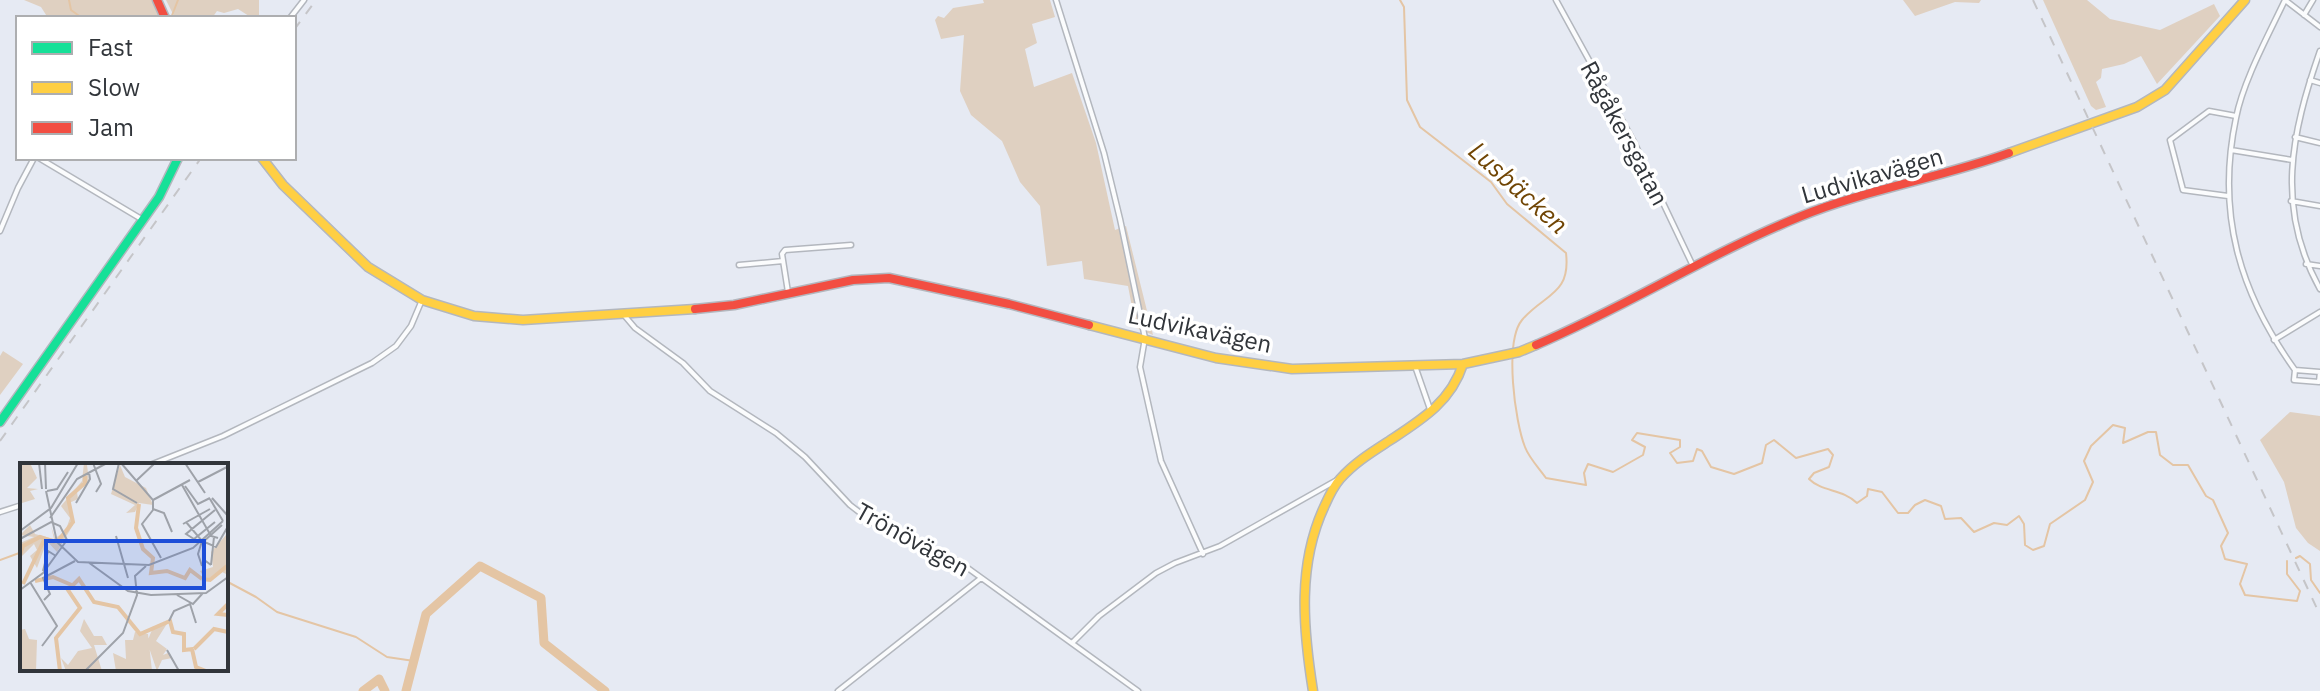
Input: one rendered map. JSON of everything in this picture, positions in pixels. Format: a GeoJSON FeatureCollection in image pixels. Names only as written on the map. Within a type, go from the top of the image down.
{"type":"FeatureCollection","features":[{"type":"Feature","properties":{"kind":"street"},"geometry":{"type":"LineString","coordinates":[[292,16],[304,0]]}},
{"type":"Feature","properties":{"kind":"street"},"geometry":{"type":"LineString","coordinates":[[1056,0],[1104,153],[1145,338],[1140,367],[1161,461],[1203,554]]}},
{"type":"Feature","properties":{"kind":"street","name":"Rågåkersgatan"},"geometry":{"type":"LineString","coordinates":[[1556,0],[1634,142],[1693,266]]}},
{"type":"Feature","properties":{"kind":"street","name":"Ludvikavägen"},"geometry":{"type":"LineString","coordinates":[[264,160],[283,185],[368,267],[422,300],[474,316],[523,320],[624,315],[734,305],[853,280],[896,278],[1216,358],[1292,369],[1463,364],[1519,352],[1582,325],[1693,266],[1845,199],[1962,170],[2137,107],[2165,90],[2245,0]]}},
{"type":"Feature","properties":{"kind":"street"},"geometry":{"type":"LineString","coordinates":[[2295,370],[2320,372],[2319,382],[2294,380],[2295,370],[2274,340],[2249,293],[2232,238],[2228,196],[2231,150],[2236,116],[2285,0],[2320,27]]}},
{"type":"Feature","properties":{"kind":"street"},"geometry":{"type":"LineString","coordinates":[[2304,15],[2313,0]]}},
{"type":"Feature","properties":{"kind":"street"},"geometry":{"type":"LineString","coordinates":[[2320,51],[2295,137],[2291,201],[2306,264],[2320,289]]}},
{"type":"Feature","properties":{"kind":"street"},"geometry":{"type":"LineString","coordinates":[[2310,80],[2320,83]]}},
{"type":"Feature","properties":{"kind":"street"},"geometry":{"type":"LineString","coordinates":[[2228,196],[2183,190],[2170,140],[2209,111],[2236,116]]}},
{"type":"Feature","properties":{"kind":"street"},"geometry":{"type":"LineString","coordinates":[[2295,137],[2320,143]]}},
{"type":"Feature","properties":{"kind":"street"},"geometry":{"type":"LineString","coordinates":[[2231,150],[2292,160]]}},
{"type":"Feature","properties":{"kind":"street"},"geometry":{"type":"LineString","coordinates":[[0,231],[18,188],[36,160]]}},
{"type":"Feature","properties":{"kind":"street"},"geometry":{"type":"LineString","coordinates":[[40,160],[143,220]]}},
{"type":"Feature","properties":{"kind":"street"},"geometry":{"type":"LineString","coordinates":[[0,422],[159,197],[177,160]]}},
{"type":"Feature","properties":{"kind":"street"},"geometry":{"type":"LineString","coordinates":[[2291,201],[2320,206]]}},
{"type":"Feature","properties":{"kind":"street"},"geometry":{"type":"LineString","coordinates":[[788,295],[783,252],[851,245]]}},
{"type":"Feature","properties":{"kind":"street"},"geometry":{"type":"LineString","coordinates":[[739,265],[783,261]]}},
{"type":"Feature","properties":{"kind":"street"},"geometry":{"type":"LineString","coordinates":[[2306,264],[2320,266]]}},
{"type":"Feature","properties":{"kind":"street"},"geometry":{"type":"LineString","coordinates":[[155,463],[223,436],[372,363],[396,346],[411,326],[422,300]]}},
{"type":"Feature","properties":{"kind":"street"},"geometry":{"type":"LineString","coordinates":[[2274,340],[2320,312]]}},
{"type":"Feature","properties":{"kind":"street","name":"Trönövägen"},"geometry":{"type":"LineString","coordinates":[[624,315],[635,328],[683,363],[710,391],[776,433],[805,457],[850,505],[876,525],[958,561],[1138,691]]}},
{"type":"Feature","properties":{"kind":"street"},"geometry":{"type":"LineString","coordinates":[[1072,643],[1099,616],[1156,573],[1203,554],[1339,479],[1391,439],[1432,414],[1451,393],[1463,364]]}},
{"type":"Feature","properties":{"kind":"street"},"geometry":{"type":"LineString","coordinates":[[1415,366],[1432,414]]}},
{"type":"Feature","properties":{"kind":"street"},"geometry":{"type":"LineString","coordinates":[[1313,691],[1304,639],[1306,563],[1315,523],[1339,479]]}},
{"type":"Feature","properties":{"kind":"street"},"geometry":{"type":"LineString","coordinates":[[0,512],[20,506]]}},
{"type":"Feature","properties":{"kind":"street"},"geometry":{"type":"LineString","coordinates":[[838,691],[981,577]]}},
{"type":"Feature","properties":{"kind":"shaded area"},"geometry":{"type":"Polygon","coordinates":[[[24,0],[153,0],[161,16],[47,16],[41,7],[24,0]]]}},
{"type":"Feature","properties":{"kind":"shaded area"},"geometry":{"type":"Polygon","coordinates":[[[166,0],[259,0],[259,16],[249,16],[238,9],[224,13],[217,11],[213,16],[174,16],[166,0]]]}},
{"type":"Feature","properties":{"kind":"shaded area"},"geometry":{"type":"Polygon","coordinates":[[[983,0],[1050,0],[1055,17],[1032,24],[1037,43],[1025,49],[1034,87],[1072,73],[1096,143],[1115,230],[1126,226],[1153,335],[1136,328],[1128,286],[1084,279],[1082,261],[1047,266],[1040,206],[1020,182],[1002,141],[971,115],[960,91],[964,35],[941,39],[935,20],[938,16],[944,18],[953,8],[984,3],[983,0]]]}},
{"type":"Feature","properties":{"kind":"shaded area"},"geometry":{"type":"Polygon","coordinates":[[[1903,0],[1981,0],[1979,3],[1955,2],[1915,16],[1903,0]]]}},
{"type":"Feature","properties":{"kind":"shaded area"},"geometry":{"type":"Polygon","coordinates":[[[2043,0],[2087,0],[2110,19],[2160,30],[2214,4],[2220,16],[2157,84],[2141,56],[2102,69],[2101,78],[2096,82],[2106,107],[2096,110],[2091,106],[2043,0]]]}},
{"type":"Feature","properties":{"kind":"shaded area"},"geometry":{"type":"Polygon","coordinates":[[[3,351],[23,364],[0,395],[0,356],[3,351]]]}},
{"type":"Feature","properties":{"kind":"shaded area"},"geometry":{"type":"Polygon","coordinates":[[[2290,412],[2320,416],[2320,551],[2308,543],[2296,528],[2284,482],[2260,440],[2290,412]]]}},
{"type":"Feature","properties":{"kind":"waterway","name":"Lusbäcken"},"geometry":{"type":"LineString","coordinates":[[69,0],[71,10],[79,16]]}},
{"type":"Feature","properties":{"kind":"waterway","name":"Lusbäcken"},"geometry":{"type":"LineString","coordinates":[[172,16],[178,0]]}},
{"type":"Feature","properties":{"kind":"waterway","name":"Lusbäcken"},"geometry":{"type":"LineString","coordinates":[[1400,0],[1404,7],[1407,100],[1420,127],[1491,182],[1507,204],[1566,253],[1566,267],[1560,286],[1522,320],[1513,346],[1513,382],[1521,435],[1529,455],[1546,478],[1586,485],[1584,473],[1588,464],[1613,472],[1643,455],[1645,447],[1632,440],[1637,433],[1680,440],[1680,447],[1670,453],[1677,463],[1693,461],[1697,449],[1702,451],[1711,467],[1734,474],[1762,463],[1766,445],[1774,440],[1796,458],[1828,449],[1833,455],[1829,467],[1814,473],[1809,479],[1857,503],[1867,496],[1868,489],[1882,492],[1898,513],[1908,513],[1925,500],[1941,506],[1945,519],[1961,518],[1974,532],[1994,523],[2007,525],[2019,516],[2024,524],[2025,545],[2033,550],[2044,546],[2050,524],[2085,500],[2093,482],[2084,461],[2091,446],[2113,425],[2125,428],[2123,443],[2148,432],[2156,432],[2160,455],[2173,465],[2188,465],[2206,496],[2213,500],[2228,533],[2221,546],[2225,559],[2247,564],[2240,584],[2245,595],[2297,601],[2300,591],[2287,574],[2287,561]]}},
{"type":"Feature","properties":{"kind":"waterway"},"geometry":{"type":"LineString","coordinates":[[0,560],[20,553]]}},
{"type":"Feature","properties":{"kind":"waterway","name":"Lusbäcken"},"geometry":{"type":"LineString","coordinates":[[2296,558],[2300,556],[2310,564],[2311,580],[2320,593]]}},
{"type":"Feature","properties":{"kind":"waterway"},"geometry":{"type":"LineString","coordinates":[[406,691],[426,614],[480,566],[541,598],[544,643],[605,691]]}},
{"type":"Feature","properties":{"kind":"waterway"},"geometry":{"type":"LineString","coordinates":[[228,582],[277,612],[356,637],[387,657],[414,661]]}},
{"type":"Feature","properties":{"kind":"waterway"},"geometry":{"type":"LineString","coordinates":[[363,691],[379,679],[385,691]]}},
{"type":"Feature","properties":{"kind":"railway"},"geometry":{"type":"LineString","coordinates":[[296,27],[316,0]]}},
{"type":"Feature","properties":{"kind":"railway"},"geometry":{"type":"LineString","coordinates":[[2033,0],[2320,615]]}},
{"type":"Feature","properties":{"kind":"railway"},"geometry":{"type":"LineString","coordinates":[[0,441],[200,160]]}},
{"type":"Feature","properties":{"kind":"traffic: fast"},"geometry":{"type":"LineString","coordinates":[[0,422],[159,197],[177,160]]}},
{"type":"Feature","properties":{"kind":"traffic: slow"},"geometry":{"type":"LineString","coordinates":[[2009,153],[2137,107],[2165,90],[2245,0]]}},
{"type":"Feature","properties":{"kind":"traffic: slow"},"geometry":{"type":"LineString","coordinates":[[264,160],[283,185],[368,267],[422,300],[474,316],[523,320],[695,309]]}},
{"type":"Feature","properties":{"kind":"traffic: slow"},"geometry":{"type":"LineString","coordinates":[[1089,325],[1216,358],[1292,369],[1463,364],[1519,352],[1536,345]]}},
{"type":"Feature","properties":{"kind":"traffic: slow"},"geometry":{"type":"LineString","coordinates":[[1313,691],[1305,620],[1306,573],[1316,527],[1327,502],[1338,482],[1351,468],[1443,400],[1463,364]]}},
{"type":"Feature","properties":{"kind":"traffic: jam"},"geometry":{"type":"LineString","coordinates":[[157,0],[164,16]]}},
{"type":"Feature","properties":{"kind":"traffic: jam"},"geometry":{"type":"LineString","coordinates":[[1536,345],[1799,217],[2009,153]]}},
{"type":"Feature","properties":{"kind":"traffic: jam"},"geometry":{"type":"LineString","coordinates":[[695,309],[734,305],[853,280],[889,278],[1089,325]]}}]}
